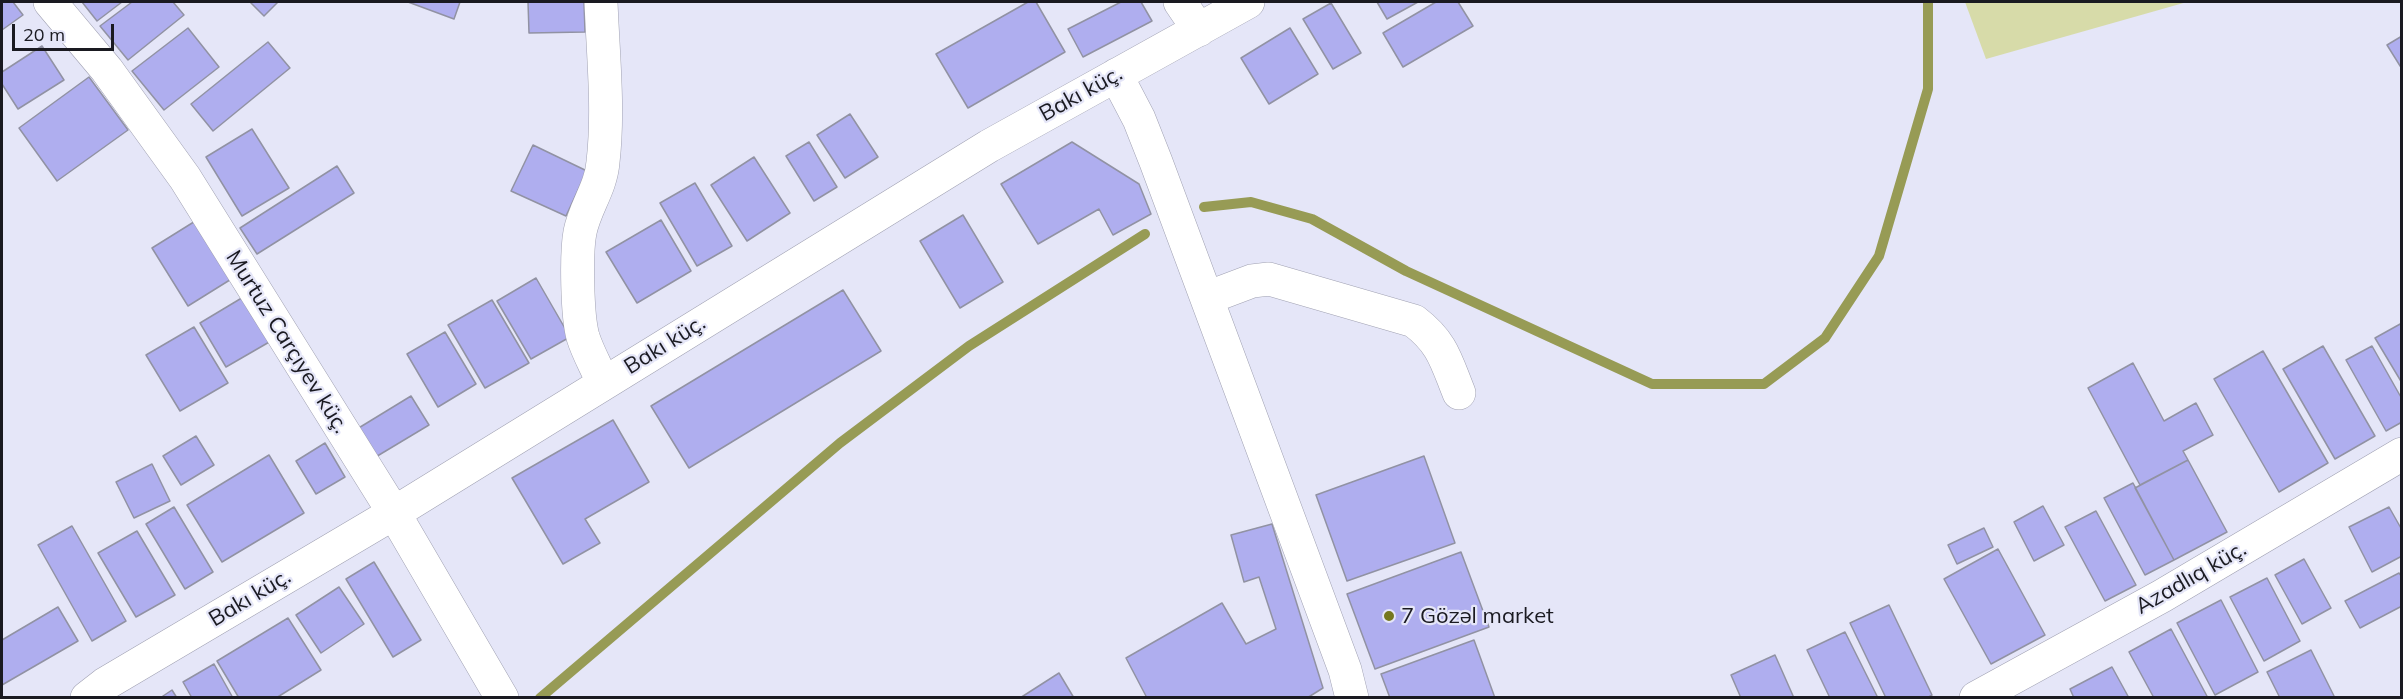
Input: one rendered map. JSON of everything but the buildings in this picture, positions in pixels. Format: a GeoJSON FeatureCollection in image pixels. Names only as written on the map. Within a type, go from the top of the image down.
{"type":"FeatureCollection","features":[{"type":"Feature","properties":{"kind":"street","name":"Murtuz Carçıyev küç."},"geometry":{"type":"LineString","coordinates":[[50,2],[107,70],[185,178],[394,513],[502,698]]}},
{"type":"Feature","properties":{"kind":"street"},"geometry":{"type":"LineString","coordinates":[[601,2],[605,130],[603,164],[597,191],[585,216],[580,234],[579,287],[583,337],[603,383]]}},
{"type":"Feature","properties":{"kind":"street"},"geometry":{"type":"LineString","coordinates":[[1180,2],[1199,30]]}},
{"type":"Feature","properties":{"kind":"street","name":"Bakı küç."},"geometry":{"type":"LineString","coordinates":[[87,698],[105,684],[394,513],[989,146],[1248,2]]}},
{"type":"Feature","properties":{"kind":"street"},"geometry":{"type":"LineString","coordinates":[[1116,75],[1148,141],[1345,670],[1352,698]]}},
{"type":"Feature","properties":{"kind":"street"},"geometry":{"type":"LineString","coordinates":[[1207,298],[1252,281],[1269,279],[1414,321],[1431,334],[1440,346],[1459,393]]}},
{"type":"Feature","properties":{"kind":"street","name":"Azadlıq küç."},"geometry":{"type":"LineString","coordinates":[[1976,698],[2162,596],[2402,454]]}},
{"type":"Feature","properties":{"kind":"green space"},"geometry":{"type":"Polygon","coordinates":[[[1965,2],[2187,2],[1986,59],[1965,2]]]}},
{"type":"Feature","properties":{"kind":"waterway"},"geometry":{"type":"LineString","coordinates":[[1204,207],[1251,202],[1312,219],[1406,271],[1652,384],[1764,384],[1825,338],[1879,256],[1928,89],[1928,2]]}},
{"type":"Feature","properties":{"kind":"waterway"},"geometry":{"type":"LineString","coordinates":[[540,698],[840,443],[969,346],[1145,234]]}},
{"type":"Feature","properties":{"kind":"place","name":"7 Gözəl market"},"geometry":{"type":"Point","coordinates":[1389,616]}}]}
